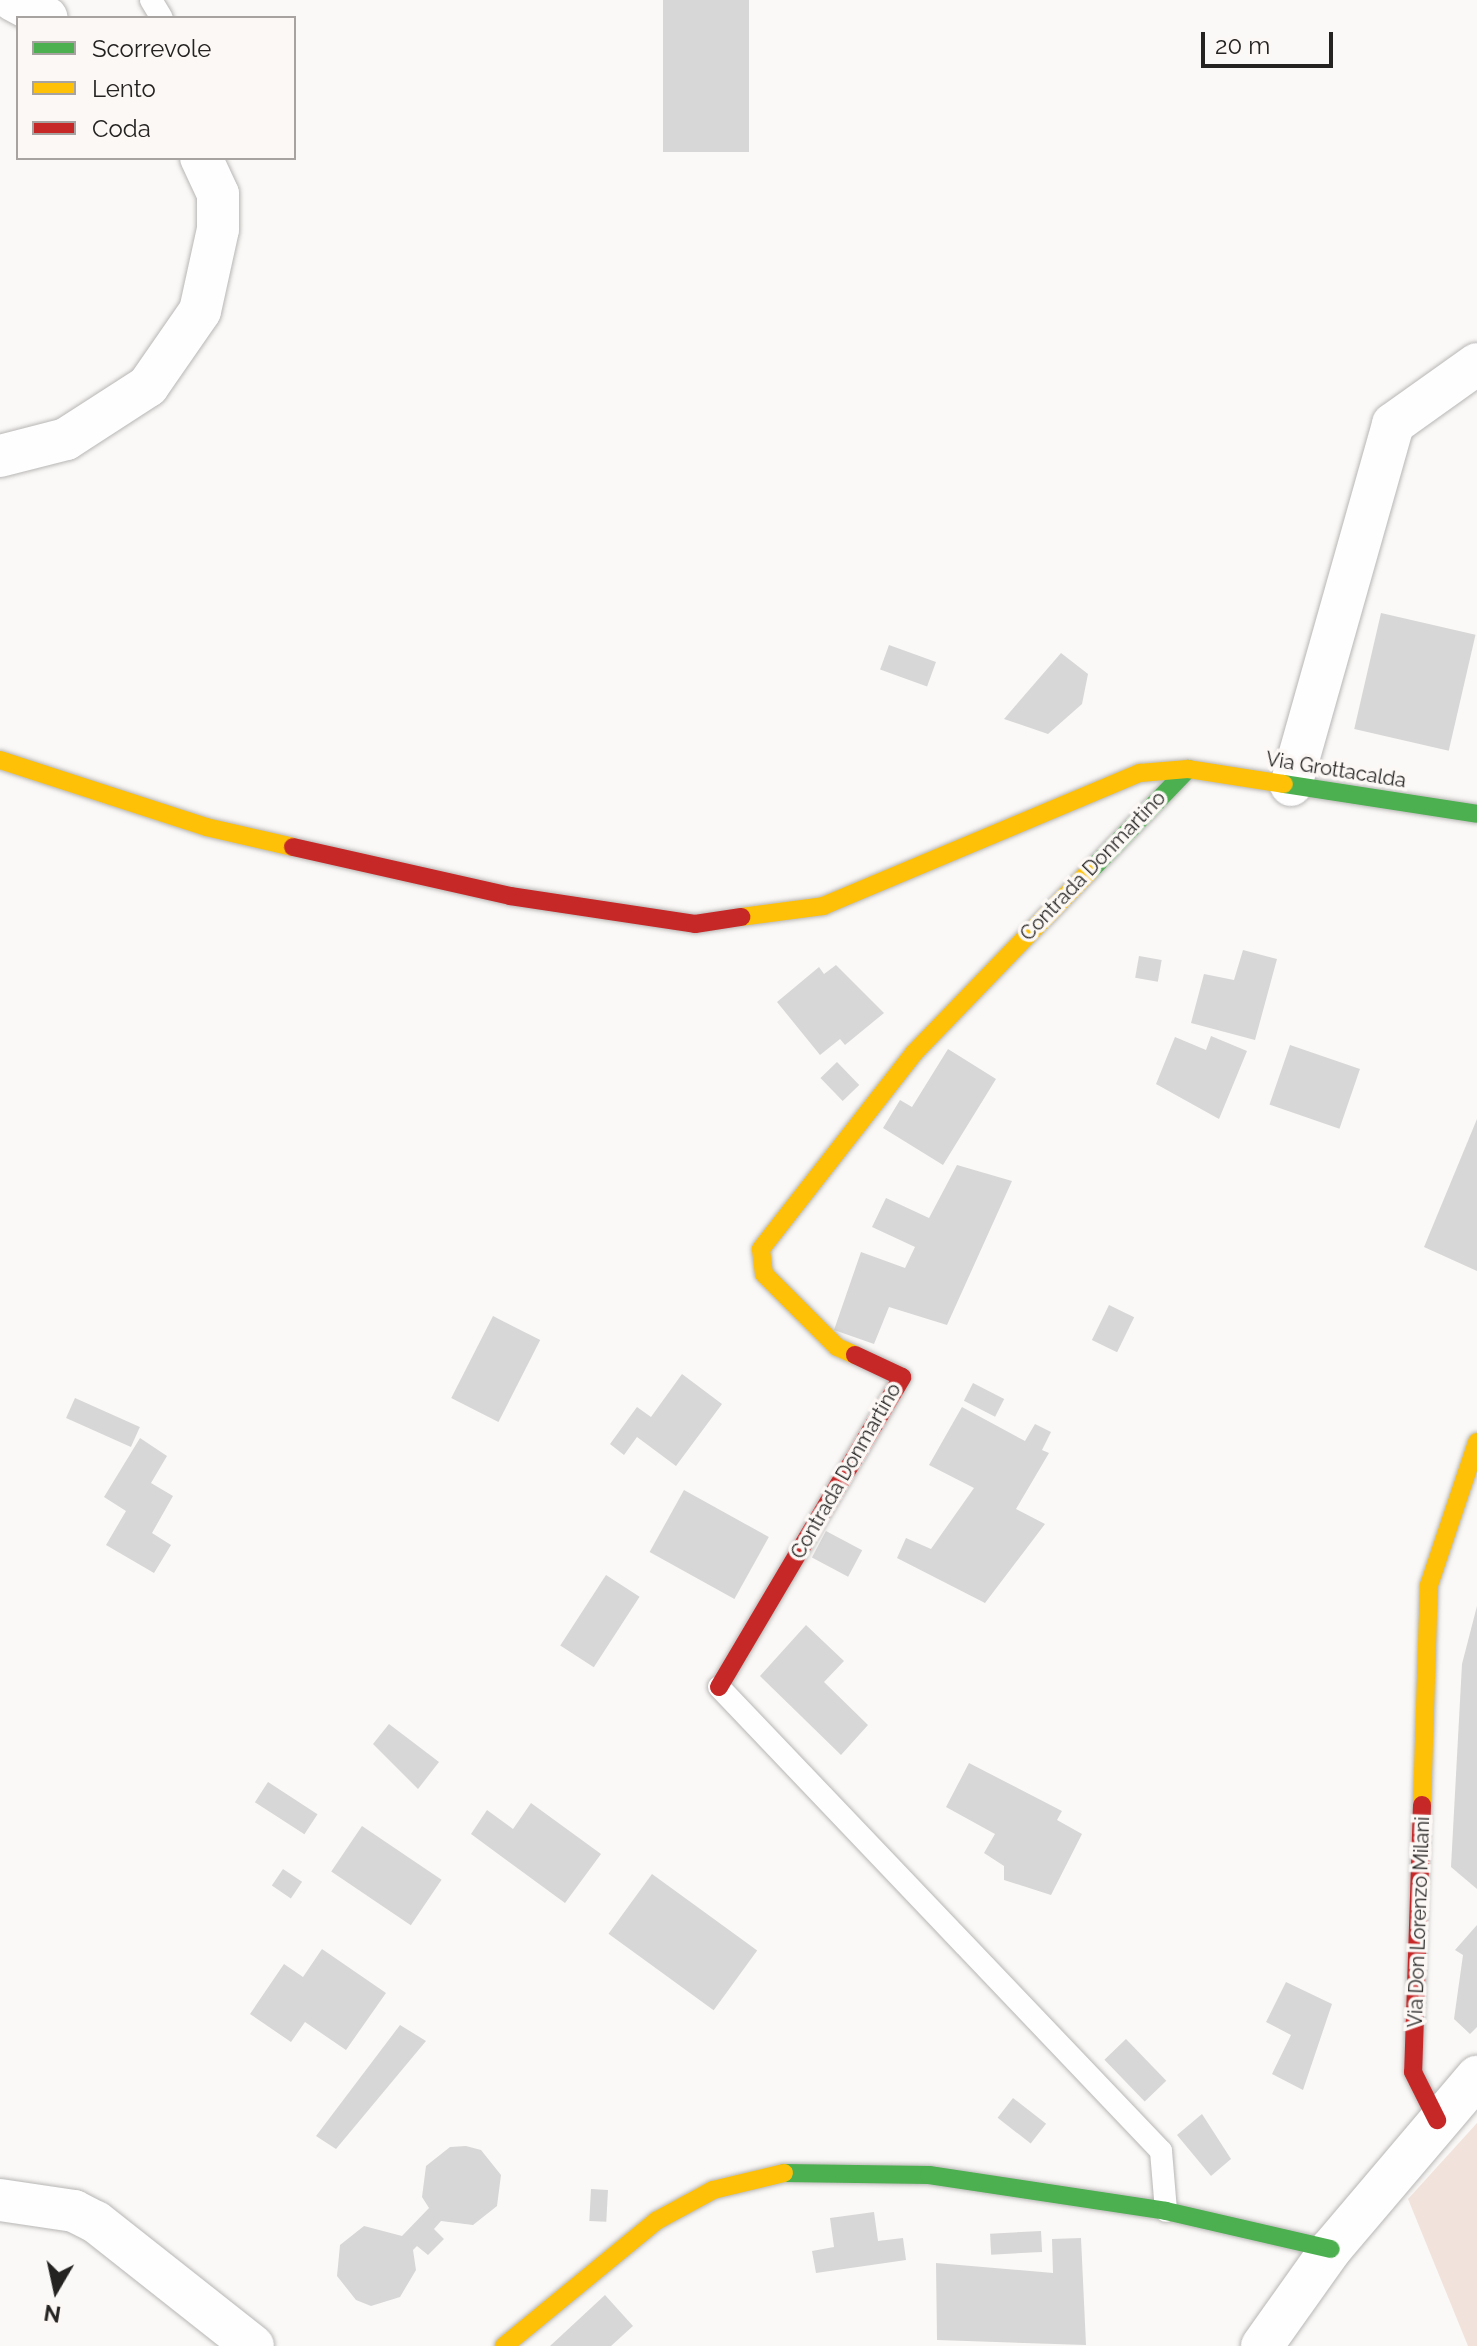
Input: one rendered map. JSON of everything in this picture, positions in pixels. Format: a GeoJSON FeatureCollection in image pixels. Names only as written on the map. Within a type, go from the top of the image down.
{"type":"FeatureCollection","features":[{"type":"Feature","properties":{"kind":"street"},"geometry":{"type":"LineString","coordinates":[[13,0],[43,16]]}},
{"type":"Feature","properties":{"kind":"street"},"geometry":{"type":"LineString","coordinates":[[0,456],[66,439],[148,386],[183,336],[200,311],[218,229],[218,194],[202,160]]}},
{"type":"Feature","properties":{"kind":"street"},"geometry":{"type":"LineString","coordinates":[[1291,785],[1393,424],[1477,364]]}},
{"type":"Feature","properties":{"kind":"street","name":"Via Grottacalda"},"geometry":{"type":"LineString","coordinates":[[0,760],[206,827],[510,896],[695,924],[823,906],[1057,804],[1140,773],[1188,769],[1477,814]]}},
{"type":"Feature","properties":{"kind":"street","name":"Contrada Donmartino"},"geometry":{"type":"LineString","coordinates":[[719,1687],[902,1377],[837,1347],[764,1274],[761,1249],[914,1053],[1188,769]]}},
{"type":"Feature","properties":{"kind":"street","name":"Via Don Lorenzo Milani"},"geometry":{"type":"LineString","coordinates":[[1437,2120],[1413,2072],[1429,1585],[1477,1442]]}},
{"type":"Feature","properties":{"kind":"street"},"geometry":{"type":"LineString","coordinates":[[1262,2346],[1331,2249],[1437,2120],[1477,2077]]}},
{"type":"Feature","properties":{"kind":"street"},"geometry":{"type":"LineString","coordinates":[[504,2346],[656,2221],[713,2190],[803,2168],[929,2175],[1166,2211],[1331,2249]]}},
{"type":"Feature","properties":{"kind":"street"},"geometry":{"type":"LineString","coordinates":[[0,2200],[74,2211],[96,2222],[253,2346]]}},
{"type":"Feature","properties":{"kind":"lane","name":"Contrada Donmartino"},"geometry":{"type":"LineString","coordinates":[[719,1687],[1161,2151],[1166,2211]]}},
{"type":"Feature","properties":{"kind":"shaded area"},"geometry":{"type":"Polygon","coordinates":[[[1477,2123],[1477,2346],[1468,2346],[1408,2199],[1477,2123]]]}},
{"type":"Feature","properties":{"kind":"building"},"geometry":{"type":"Polygon","coordinates":[[[663,0],[749,0],[749,152],[663,152],[663,0]]]}},
{"type":"Feature","properties":{"kind":"building"},"geometry":{"type":"Polygon","coordinates":[[[1381,613],[1476,635],[1449,751],[1354,729],[1381,613]]]}},
{"type":"Feature","properties":{"kind":"building"},"geometry":{"type":"Polygon","coordinates":[[[889,645],[936,662],[927,687],[880,669],[889,645]]]}},
{"type":"Feature","properties":{"kind":"building"},"geometry":{"type":"Polygon","coordinates":[[[1061,653],[1088,674],[1082,704],[1048,734],[1004,719],[1061,653]]]}},
{"type":"Feature","properties":{"kind":"building"},"geometry":{"type":"Polygon","coordinates":[[[1243,950],[1277,959],[1255,1040],[1191,1023],[1204,974],[1234,980],[1243,950]]]}},
{"type":"Feature","properties":{"kind":"building"},"geometry":{"type":"Polygon","coordinates":[[[1139,956],[1162,960],[1158,982],[1135,978],[1139,956]]]}},
{"type":"Feature","properties":{"kind":"building"},"geometry":{"type":"Polygon","coordinates":[[[836,965],[884,1013],[845,1045],[840,1039],[820,1055],[777,1002],[819,967],[824,974],[836,965]]]}},
{"type":"Feature","properties":{"kind":"building"},"geometry":{"type":"Polygon","coordinates":[[[1211,1036],[1247,1051],[1219,1119],[1156,1084],[1175,1037],[1206,1050],[1211,1036]]]}},
{"type":"Feature","properties":{"kind":"building"},"geometry":{"type":"Polygon","coordinates":[[[1290,1045],[1360,1069],[1339,1129],[1269,1105],[1290,1045]]]}},
{"type":"Feature","properties":{"kind":"building"},"geometry":{"type":"Polygon","coordinates":[[[948,1049],[996,1079],[943,1165],[883,1128],[900,1100],[912,1107],[948,1049]]]}},
{"type":"Feature","properties":{"kind":"building"},"geometry":{"type":"Polygon","coordinates":[[[837,1062],[859,1085],[843,1101],[820,1078],[837,1062]]]}},
{"type":"Feature","properties":{"kind":"building"},"geometry":{"type":"Polygon","coordinates":[[[1477,1119],[1477,1271],[1424,1247],[1477,1119]]]}},
{"type":"Feature","properties":{"kind":"building"},"geometry":{"type":"Polygon","coordinates":[[[957,1165],[1012,1181],[947,1325],[889,1307],[874,1344],[834,1330],[861,1252],[905,1268],[915,1247],[872,1227],[886,1198],[929,1218],[957,1165]]]}},
{"type":"Feature","properties":{"kind":"building"},"geometry":{"type":"Polygon","coordinates":[[[1109,1305],[1134,1317],[1117,1352],[1092,1340],[1109,1305]]]}},
{"type":"Feature","properties":{"kind":"building"},"geometry":{"type":"Polygon","coordinates":[[[493,1316],[540,1340],[498,1422],[451,1398],[493,1316]]]}},
{"type":"Feature","properties":{"kind":"building"},"geometry":{"type":"Polygon","coordinates":[[[682,1374],[722,1404],[676,1466],[637,1437],[624,1455],[610,1444],[637,1407],[651,1417],[682,1374]]]}},
{"type":"Feature","properties":{"kind":"building"},"geometry":{"type":"Polygon","coordinates":[[[973,1383],[1004,1399],[995,1417],[964,1401],[973,1383]]]}},
{"type":"Feature","properties":{"kind":"building"},"geometry":{"type":"Polygon","coordinates":[[[75,1398],[140,1427],[131,1447],[66,1418],[75,1398]]]}},
{"type":"Feature","properties":{"kind":"building"},"geometry":{"type":"Polygon","coordinates":[[[962,1407],[1025,1441],[1035,1424],[1051,1432],[1042,1450],[1049,1453],[1016,1509],[1045,1524],[985,1603],[897,1558],[906,1538],[931,1549],[974,1488],[929,1465],[962,1407]]]}},
{"type":"Feature","properties":{"kind":"building"},"geometry":{"type":"Polygon","coordinates":[[[140,1438],[167,1456],[151,1483],[173,1496],[152,1533],[171,1545],[154,1573],[106,1545],[126,1511],[104,1497],[140,1438]]]}},
{"type":"Feature","properties":{"kind":"building"},"geometry":{"type":"Polygon","coordinates":[[[684,1490],[769,1537],[734,1599],[650,1552],[684,1490]]]}},
{"type":"Feature","properties":{"kind":"building"},"geometry":{"type":"Polygon","coordinates":[[[826,1531],[862,1550],[848,1577],[812,1557],[826,1531]]]}},
{"type":"Feature","properties":{"kind":"building"},"geometry":{"type":"Polygon","coordinates":[[[606,1575],[640,1597],[594,1667],[560,1645],[606,1575]]]}},
{"type":"Feature","properties":{"kind":"building"},"geometry":{"type":"Polygon","coordinates":[[[1477,1606],[1477,1889],[1451,1867],[1462,1664],[1477,1606]]]}},
{"type":"Feature","properties":{"kind":"building"},"geometry":{"type":"Polygon","coordinates":[[[806,1625],[844,1661],[824,1682],[868,1725],[841,1755],[760,1676],[806,1625]]]}},
{"type":"Feature","properties":{"kind":"building"},"geometry":{"type":"Polygon","coordinates":[[[389,1724],[439,1762],[418,1789],[373,1744],[389,1724]]]}},
{"type":"Feature","properties":{"kind":"building"},"geometry":{"type":"Polygon","coordinates":[[[969,1763],[1062,1811],[1057,1820],[1082,1834],[1051,1895],[1004,1880],[1004,1866],[984,1853],[995,1834],[946,1807],[969,1763]]]}},
{"type":"Feature","properties":{"kind":"building"},"geometry":{"type":"Polygon","coordinates":[[[268,1782],[317,1814],[304,1834],[255,1802],[268,1782]]]}},
{"type":"Feature","properties":{"kind":"building"},"geometry":{"type":"Polygon","coordinates":[[[531,1803],[601,1854],[565,1903],[471,1834],[487,1810],[513,1829],[531,1803]]]}},
{"type":"Feature","properties":{"kind":"building"},"geometry":{"type":"Polygon","coordinates":[[[362,1826],[442,1880],[411,1925],[331,1872],[362,1826]]]}},
{"type":"Feature","properties":{"kind":"building"},"geometry":{"type":"Polygon","coordinates":[[[283,1869],[302,1882],[291,1898],[272,1886],[283,1869]]]}},
{"type":"Feature","properties":{"kind":"building"},"geometry":{"type":"Polygon","coordinates":[[[652,1874],[757,1950],[714,2010],[609,1934],[652,1874]]]}},
{"type":"Feature","properties":{"kind":"building"},"geometry":{"type":"Polygon","coordinates":[[[1477,1925],[1477,2027],[1470,2034],[1454,2019],[1463,1955],[1455,1950],[1477,1925]]]}},
{"type":"Feature","properties":{"kind":"building"},"geometry":{"type":"Polygon","coordinates":[[[322,1949],[386,1993],[346,2050],[305,2022],[291,2042],[250,2014],[284,1964],[303,1977],[322,1949]]]}},
{"type":"Feature","properties":{"kind":"building"},"geometry":{"type":"Polygon","coordinates":[[[1286,1982],[1332,2004],[1303,2090],[1272,2074],[1291,2035],[1266,2022],[1286,1982]]]}},
{"type":"Feature","properties":{"kind":"building"},"geometry":{"type":"Polygon","coordinates":[[[400,2025],[426,2041],[336,2149],[316,2136],[400,2025]]]}},
{"type":"Feature","properties":{"kind":"building"},"geometry":{"type":"Polygon","coordinates":[[[1126,2039],[1166,2081],[1145,2102],[1104,2060],[1126,2039]]]}},
{"type":"Feature","properties":{"kind":"building"},"geometry":{"type":"Polygon","coordinates":[[[1013,2098],[1046,2124],[1031,2144],[998,2118],[1013,2098]]]}},
{"type":"Feature","properties":{"kind":"building"},"geometry":{"type":"Polygon","coordinates":[[[1202,2114],[1231,2159],[1211,2176],[1177,2135],[1202,2114]]]}},
{"type":"Feature","properties":{"kind":"building"},"geometry":{"type":"Polygon","coordinates":[[[466,2146],[481,2150],[501,2175],[497,2206],[473,2225],[441,2221],[434,2229],[444,2239],[428,2255],[417,2246],[413,2250],[416,2270],[400,2297],[371,2306],[356,2300],[337,2276],[340,2245],[364,2226],[402,2236],[429,2208],[422,2197],[426,2166],[450,2147],[466,2146]]]}},
{"type":"Feature","properties":{"kind":"building"},"geometry":{"type":"Polygon","coordinates":[[[591,2189],[608,2190],[606,2222],[589,2221],[591,2189]]]}},
{"type":"Feature","properties":{"kind":"building"},"geometry":{"type":"Polygon","coordinates":[[[874,2212],[878,2241],[903,2238],[906,2260],[816,2273],[812,2251],[834,2247],[830,2218],[874,2212]]]}},
{"type":"Feature","properties":{"kind":"building"},"geometry":{"type":"Polygon","coordinates":[[[1041,2231],[1042,2252],[991,2255],[990,2234],[1041,2231]]]}},
{"type":"Feature","properties":{"kind":"building"},"geometry":{"type":"Polygon","coordinates":[[[1081,2238],[1086,2345],[937,2340],[936,2263],[1053,2273],[1052,2239],[1081,2238]]]}},
{"type":"Feature","properties":{"kind":"building"},"geometry":{"type":"Polygon","coordinates":[[[605,2295],[633,2326],[611,2346],[550,2346],[605,2295]]]}},
{"type":"Feature","properties":{"kind":"traffic: fast"},"geometry":{"type":"LineString","coordinates":[[1089,872],[1188,769]]}},
{"type":"Feature","properties":{"kind":"traffic: fast"},"geometry":{"type":"LineString","coordinates":[[1284,784],[1477,814]]}},
{"type":"Feature","properties":{"kind":"traffic: fast"},"geometry":{"type":"LineString","coordinates":[[784,2173],[929,2175],[1166,2211],[1331,2249]]}},
{"type":"Feature","properties":{"kind":"traffic: slow"},"geometry":{"type":"LineString","coordinates":[[0,760],[206,827],[293,847]]}},
{"type":"Feature","properties":{"kind":"traffic: slow"},"geometry":{"type":"LineString","coordinates":[[741,917],[823,906],[1140,773],[1188,769],[1284,784]]}},
{"type":"Feature","properties":{"kind":"traffic: slow"},"geometry":{"type":"LineString","coordinates":[[855,1355],[837,1347],[764,1274],[761,1249],[914,1053],[1089,872]]}},
{"type":"Feature","properties":{"kind":"traffic: slow"},"geometry":{"type":"LineString","coordinates":[[1422,1805],[1429,1585],[1477,1442]]}},
{"type":"Feature","properties":{"kind":"traffic: slow"},"geometry":{"type":"LineString","coordinates":[[504,2346],[656,2221],[713,2190],[784,2173]]}},
{"type":"Feature","properties":{"kind":"traffic: jam"},"geometry":{"type":"LineString","coordinates":[[293,847],[510,896],[695,924],[741,917]]}},
{"type":"Feature","properties":{"kind":"traffic: jam"},"geometry":{"type":"LineString","coordinates":[[719,1687],[902,1377],[855,1355]]}},
{"type":"Feature","properties":{"kind":"traffic: jam"},"geometry":{"type":"LineString","coordinates":[[1422,1805],[1413,2072],[1437,2120]]}}]}
